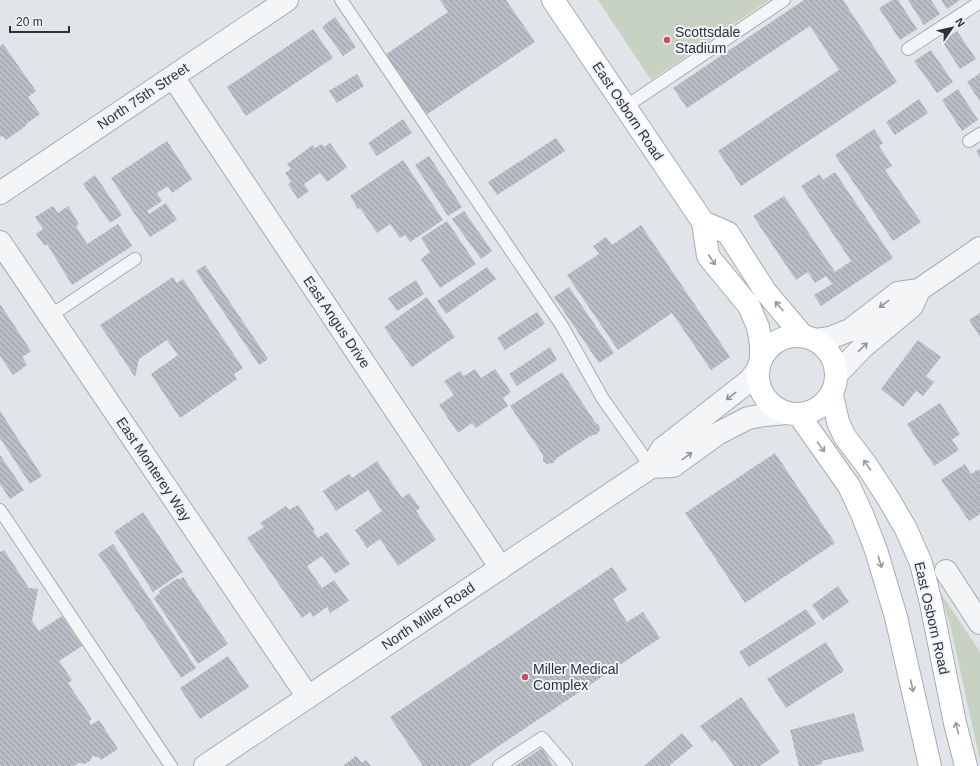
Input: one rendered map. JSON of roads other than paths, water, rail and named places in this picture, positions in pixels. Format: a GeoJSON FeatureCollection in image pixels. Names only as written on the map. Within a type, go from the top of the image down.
{"type":"FeatureCollection","features":[{"type":"Feature","properties":{"kind":"main road","name":"East Osborn Road"},"geometry":{"type":"LineString","coordinates":[[553,0],[702,222],[708,256],[749,306],[758,327],[761,345],[760,364]]}},
{"type":"Feature","properties":{"kind":"main road"},"geometry":{"type":"LineString","coordinates":[[702,222],[728,234],[766,291],[809,338],[825,348],[832,358],[836,370],[834,385],[823,405],[812,412],[792,414],[774,407],[764,397],[759,385],[760,364],[769,348],[779,340],[791,336],[809,338]]}},
{"type":"Feature","properties":{"kind":"main road","name":"East Osborn Road"},"geometry":{"type":"LineString","coordinates":[[834,385],[838,422],[845,437],[865,463],[888,498],[906,529],[921,563],[931,603],[955,723],[966,766]]}},
{"type":"Feature","properties":{"kind":"main road"},"geometry":{"type":"LineString","coordinates":[[792,414],[849,486],[862,514],[876,550],[896,617],[930,766]]}},
{"type":"Feature","properties":{"kind":"street","name":"North 75th Street"},"geometry":{"type":"LineString","coordinates":[[0,193],[287,0]]}},
{"type":"Feature","properties":{"kind":"street","name":"East Angus Drive"},"geometry":{"type":"LineString","coordinates":[[172,77],[501,568]]}},
{"type":"Feature","properties":{"kind":"street","name":"East Monterey Way"},"geometry":{"type":"LineString","coordinates":[[0,242],[308,697]]}},
{"type":"Feature","properties":{"kind":"street"},"geometry":{"type":"LineString","coordinates":[[809,338],[830,338],[850,330],[898,293],[919,290],[980,248]]}},
{"type":"Feature","properties":{"kind":"street"},"geometry":{"type":"LineString","coordinates":[[834,385],[863,347],[912,306],[919,290]]}},
{"type":"Feature","properties":{"kind":"street","name":"North Miller Road"},"geometry":{"type":"LineString","coordinates":[[205,766],[651,467],[662,448],[750,380],[760,364]]}},
{"type":"Feature","properties":{"kind":"street"},"geometry":{"type":"LineString","coordinates":[[651,467],[672,466],[718,434],[748,418],[765,415],[792,414]]}},
{"type":"Feature","properties":{"kind":"street","name":"East Osborn Road"},"geometry":{"type":"LineString","coordinates":[[946,571],[980,623]]}},
{"type":"Feature","properties":{"kind":"street"},"geometry":{"type":"LineString","coordinates":[[971,766],[980,764]]}},
{"type":"Feature","properties":{"kind":"lane"},"geometry":{"type":"LineString","coordinates":[[342,0],[562,326],[603,398],[651,467]]}},
{"type":"Feature","properties":{"kind":"lane"},"geometry":{"type":"LineString","coordinates":[[625,107],[784,0]]}},
{"type":"Feature","properties":{"kind":"lane"},"geometry":{"type":"LineString","coordinates":[[908,49],[980,2]]}},
{"type":"Feature","properties":{"kind":"lane"},"geometry":{"type":"LineString","coordinates":[[969,141],[980,134]]}},
{"type":"Feature","properties":{"kind":"lane"},"geometry":{"type":"LineString","coordinates":[[50,316],[135,258]]}},
{"type":"Feature","properties":{"kind":"lane"},"geometry":{"type":"LineString","coordinates":[[0,510],[172,766]]}},
{"type":"Feature","properties":{"kind":"lane"},"geometry":{"type":"LineString","coordinates":[[499,766],[542,738],[566,766]]}},
{"type":"Feature","properties":{"kind":"place","name":"Scottsdale Stadium"},"geometry":{"type":"Point","coordinates":[667,40]}},
{"type":"Feature","properties":{"kind":"place","name":"Miller Medical Complex"},"geometry":{"type":"Point","coordinates":[525,677]}}]}
